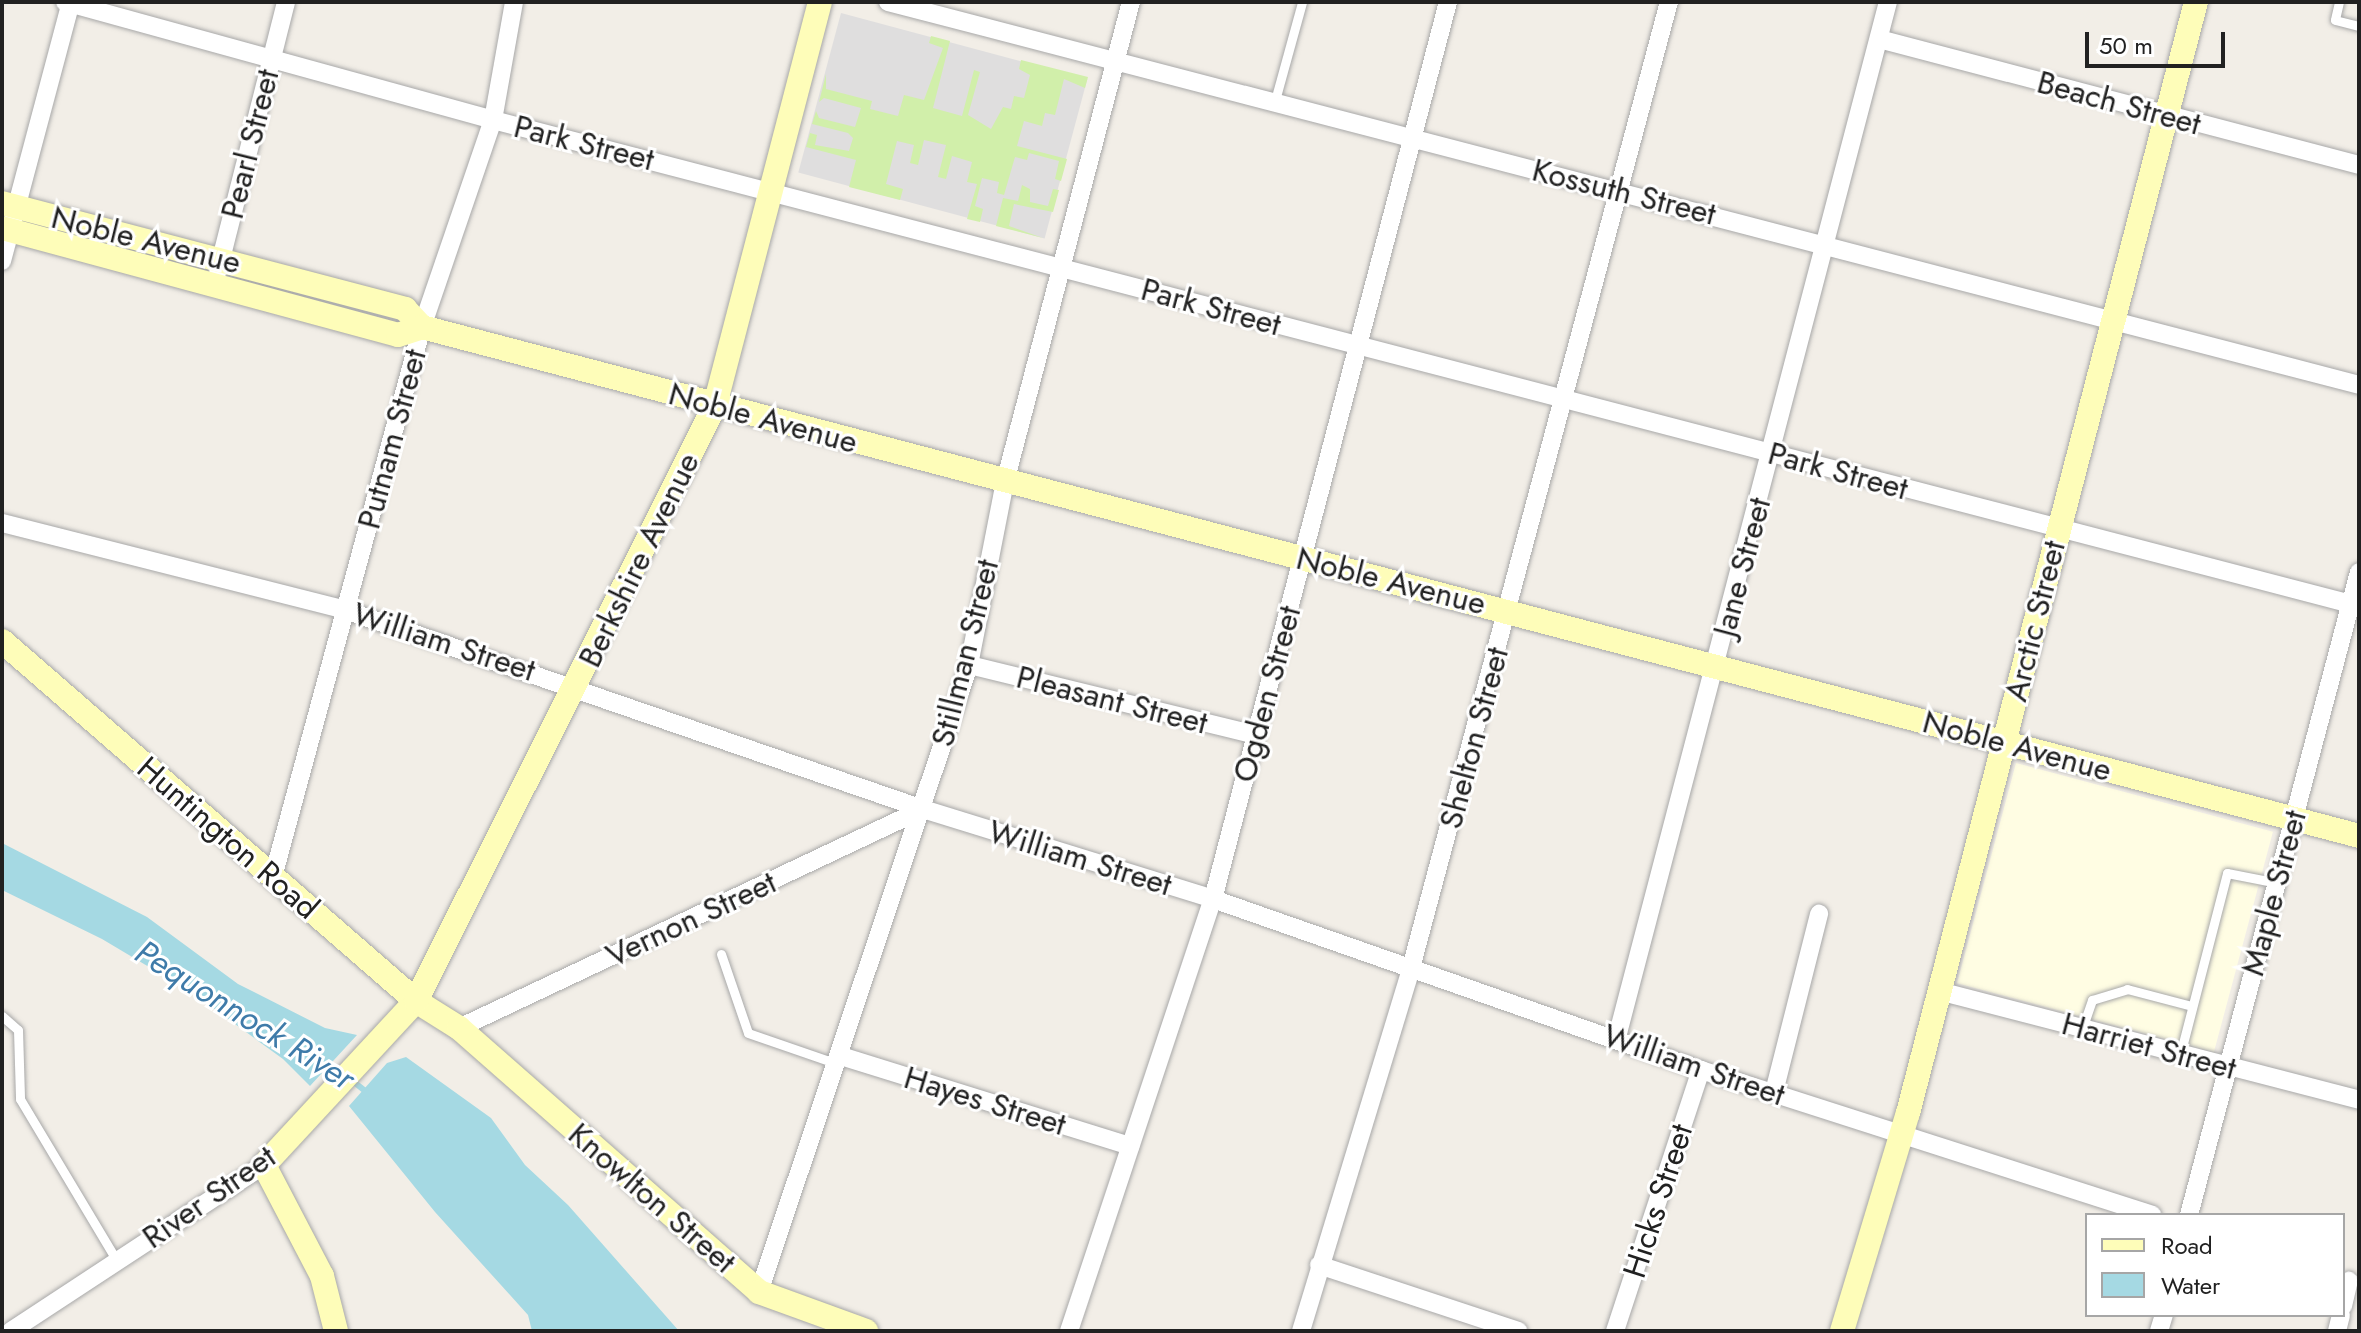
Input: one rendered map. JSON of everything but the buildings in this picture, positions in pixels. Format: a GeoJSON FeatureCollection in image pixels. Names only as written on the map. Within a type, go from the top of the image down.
{"type":"FeatureCollection","features":[{"type":"Feature","properties":{"kind":"main road","name":"Berkshire Avenue"},"geometry":{"type":"LineString","coordinates":[[416,1001],[577,686],[715,405],[820,2]]}},
{"type":"Feature","properties":{"kind":"main road","name":"Arctic Street"},"geometry":{"type":"LineString","coordinates":[[1842,1331],[1902,1136],[2196,2]]}},
{"type":"Feature","properties":{"kind":"main road","name":"Noble Avenue"},"geometry":{"type":"LineString","coordinates":[[9,205],[405,309],[422,327],[1005,482],[1509,610],[2359,836]]}},
{"type":"Feature","properties":{"kind":"main road","name":"Noble Avenue"},"geometry":{"type":"LineString","coordinates":[[6,230],[398,335],[422,327]]}},
{"type":"Feature","properties":{"kind":"main road","name":"Huntington Road"},"geometry":{"type":"LineString","coordinates":[[2,641],[416,1001],[459,1028]]}},
{"type":"Feature","properties":{"kind":"main road","name":"River Street"},"geometry":{"type":"LineString","coordinates":[[264,1165],[416,1001]]}},
{"type":"Feature","properties":{"kind":"main road","name":"Knowlton Street"},"geometry":{"type":"LineString","coordinates":[[459,1028],[759,1292],[866,1331]]}},
{"type":"Feature","properties":{"kind":"main road"},"geometry":{"type":"LineString","coordinates":[[264,1165],[322,1276],[336,1331]]}},
{"type":"Feature","properties":{"kind":"street","name":"Park Street"},"geometry":{"type":"LineString","coordinates":[[69,2],[493,120],[2355,605]]}},
{"type":"Feature","properties":{"kind":"street"},"geometry":{"type":"LineString","coordinates":[[2,261],[9,205],[69,2]]}},
{"type":"Feature","properties":{"kind":"street","name":"Pearl Street"},"geometry":{"type":"LineString","coordinates":[[214,285],[286,2]]}},
{"type":"Feature","properties":{"kind":"street","name":"Putnam Street"},"geometry":{"type":"LineString","coordinates":[[273,877],[422,327],[493,120],[514,2]]}},
{"type":"Feature","properties":{"kind":"street","name":"Kossuth Street"},"geometry":{"type":"LineString","coordinates":[[888,2],[1117,60],[1274,104],[1824,242],[2112,322],[2359,385]]}},
{"type":"Feature","properties":{"kind":"street","name":"Stillman Street"},"geometry":{"type":"LineString","coordinates":[[759,1292],[969,665],[1005,482],[1065,267],[1131,2]]}},
{"type":"Feature","properties":{"kind":"street","name":"Ogden Street"},"geometry":{"type":"LineString","coordinates":[[1069,1331],[1213,899],[1361,348],[1448,2]]}},
{"type":"Feature","properties":{"kind":"street","name":"Shelton Street"},"geometry":{"type":"LineString","coordinates":[[1301,1331],[1411,968],[1566,401],[1669,2]]}},
{"type":"Feature","properties":{"kind":"street","name":"Jane Street"},"geometry":{"type":"LineString","coordinates":[[1617,1037],[1888,2]]}},
{"type":"Feature","properties":{"kind":"street","name":"Beach Street"},"geometry":{"type":"LineString","coordinates":[[1879,39],[2359,165]]}},
{"type":"Feature","properties":{"kind":"street","name":"William Street"},"geometry":{"type":"LineString","coordinates":[[2,523],[345,610],[577,686],[923,809],[1213,899],[1617,1037],[1701,1070],[2146,1213]]}},
{"type":"Feature","properties":{"kind":"street","name":"Maple Street"},"geometry":{"type":"LineString","coordinates":[[2190,1213],[2294,819],[2355,605],[2359,572]]}},
{"type":"Feature","properties":{"kind":"street","name":"Pleasant Street"},"geometry":{"type":"LineString","coordinates":[[969,665],[1256,735]]}},
{"type":"Feature","properties":{"kind":"street","name":"Vernon Street"},"geometry":{"type":"LineString","coordinates":[[459,1028],[923,809]]}},
{"type":"Feature","properties":{"kind":"street"},"geometry":{"type":"LineString","coordinates":[[1774,1092],[1819,914]]}},
{"type":"Feature","properties":{"kind":"street","name":"Harriet Street"},"geometry":{"type":"LineString","coordinates":[[1939,991],[2359,1100]]}},
{"type":"Feature","properties":{"kind":"street","name":"Hayes Street"},"geometry":{"type":"LineString","coordinates":[[839,1060],[1130,1146]]}},
{"type":"Feature","properties":{"kind":"street","name":"Hicks Street"},"geometry":{"type":"LineString","coordinates":[[1615,1331],[1701,1070]]}},
{"type":"Feature","properties":{"kind":"street","name":"River Street"},"geometry":{"type":"LineString","coordinates":[[11,1331],[264,1165]]}},
{"type":"Feature","properties":{"kind":"street"},"geometry":{"type":"LineString","coordinates":[[1319,1265],[1518,1331]]}},
{"type":"Feature","properties":{"kind":"lane"},"geometry":{"type":"LineString","coordinates":[[1274,104],[1302,2]]}},
{"type":"Feature","properties":{"kind":"lane"},"geometry":{"type":"LineString","coordinates":[[2339,2],[2335,20],[2359,26]]}},
{"type":"Feature","properties":{"kind":"lane"},"geometry":{"type":"LineString","coordinates":[[2180,1055],[2227,873],[2278,883]]}},
{"type":"Feature","properties":{"kind":"lane"},"geometry":{"type":"LineString","coordinates":[[721,954],[748,1033],[839,1060]]}},
{"type":"Feature","properties":{"kind":"lane"},"geometry":{"type":"LineString","coordinates":[[2082,1029],[2092,1000],[2127,989],[2192,1006]]}},
{"type":"Feature","properties":{"kind":"lane"},"geometry":{"type":"LineString","coordinates":[[2,1016],[18,1030],[20,1099],[117,1261]]}},
{"type":"Feature","properties":{"kind":"shaded area"},"geometry":{"type":"Polygon","coordinates":[[[841,13],[1087,79],[1045,238],[798,172],[841,13]]]}},
{"type":"Feature","properties":{"kind":"shaded area"},"geometry":{"type":"Polygon","coordinates":[[[2016,763],[2273,832],[2214,1052],[1957,983],[2016,763]]]}},
{"type":"Feature","properties":{"kind":"green space"},"geometry":{"type":"Polygon","coordinates":[[[931,36],[950,41],[933,108],[962,116],[974,70],[980,72],[968,115],[991,129],[1003,107],[1011,109],[1014,96],[1024,98],[1030,75],[1019,69],[1021,60],[1088,77],[1085,88],[1064,79],[1055,115],[1045,113],[1042,126],[1024,121],[1017,146],[1067,159],[1061,181],[1055,179],[1059,161],[1029,153],[1027,160],[1015,157],[1004,195],[997,193],[999,182],[982,178],[975,206],[983,209],[980,222],[967,219],[977,184],[967,182],[972,162],[952,156],[946,179],[938,177],[946,145],[924,140],[918,165],[910,163],[914,145],[897,141],[886,184],[903,189],[900,200],[849,187],[856,160],[806,147],[810,133],[817,135],[815,145],[849,151],[853,138],[848,133],[812,124],[816,111],[819,118],[855,127],[861,108],[824,98],[819,102],[826,74],[826,89],[872,101],[870,109],[898,116],[904,95],[924,100],[943,48],[929,43],[931,36]]]}},
{"type":"Feature","properties":{"kind":"green space"},"geometry":{"type":"Polygon","coordinates":[[[1022,185],[1030,189],[1030,202],[1048,206],[1053,189],[1059,190],[1053,212],[1014,204],[1009,226],[1043,238],[996,226],[1003,198],[1018,201],[1022,185]]]}},
{"type":"Feature","properties":{"kind":"water"},"geometry":{"type":"Polygon","coordinates":[[[2,843],[147,917],[238,984],[325,1028],[357,1035],[310,1086],[283,1059],[191,992],[102,939],[2,890],[2,843]]]}},
{"type":"Feature","properties":{"kind":"water"},"geometry":{"type":"Polygon","coordinates":[[[406,1057],[491,1118],[525,1165],[568,1205],[679,1331],[532,1331],[528,1315],[435,1212],[349,1106],[387,1063],[406,1057]]]}},
{"type":"Feature","properties":{"kind":"waterway","name":"Pequonnock River"},"geometry":{"type":"LineString","coordinates":[[350,1079],[369,1094]]}}]}
